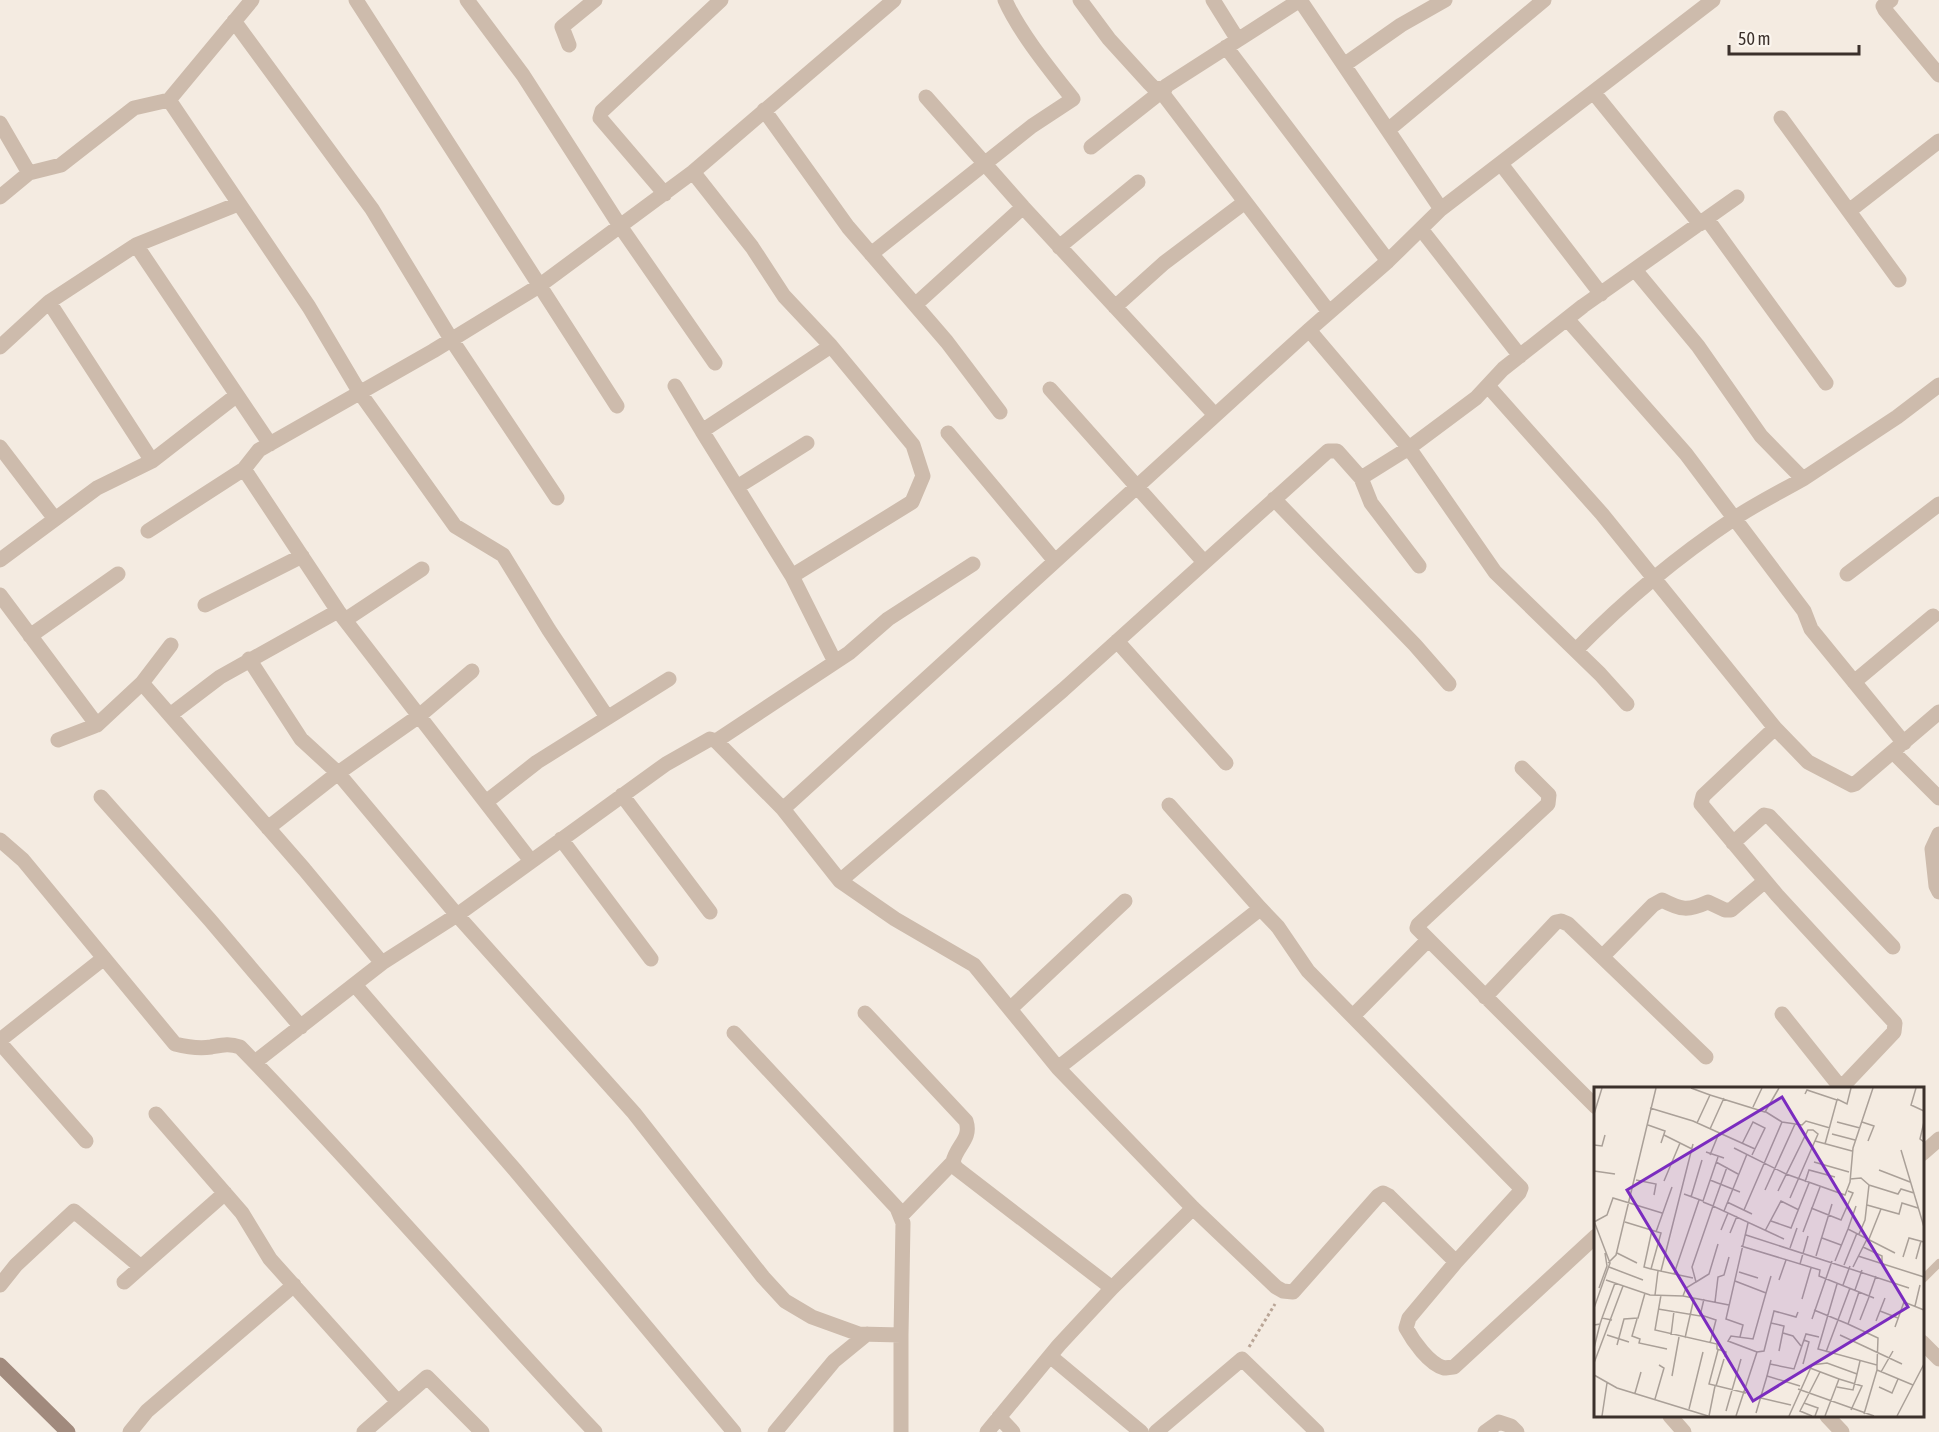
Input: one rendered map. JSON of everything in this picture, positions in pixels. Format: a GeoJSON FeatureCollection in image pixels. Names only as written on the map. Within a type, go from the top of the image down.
{"type":"FeatureCollection","features":[{"type":"Feature","properties":{"kind":"street"},"geometry":{"type":"LineString","coordinates":[[0,197],[29,172],[61,165],[134,108],[169,100],[252,0]]}},
{"type":"Feature","properties":{"kind":"street"},"geometry":{"type":"LineString","coordinates":[[356,0],[617,406]]}},
{"type":"Feature","properties":{"kind":"street"},"geometry":{"type":"LineString","coordinates":[[467,0],[523,75],[620,226],[715,363]]}},
{"type":"Feature","properties":{"kind":"street"},"geometry":{"type":"LineString","coordinates":[[569,45],[562,27],[596,0]]}},
{"type":"Feature","properties":{"kind":"street"},"geometry":{"type":"LineString","coordinates":[[665,194],[603,123],[600,118],[602,111],[722,0]]}},
{"type":"Feature","properties":{"kind":"street"},"geometry":{"type":"LineString","coordinates":[[148,531],[244,469],[259,450],[360,393],[539,286],[693,172],[894,0]]}},
{"type":"Feature","properties":{"kind":"street"},"geometry":{"type":"LineString","coordinates":[[871,254],[1032,126],[1073,99],[1044,62],[1011,13],[1005,0]]}},
{"type":"Feature","properties":{"kind":"street"},"geometry":{"type":"LineString","coordinates":[[1080,0],[1109,39],[1149,83],[1164,92],[1329,312]]}},
{"type":"Feature","properties":{"kind":"street"},"geometry":{"type":"LineString","coordinates":[[1213,0],[1232,44],[1388,261]]}},
{"type":"Feature","properties":{"kind":"street"},"geometry":{"type":"LineString","coordinates":[[1164,92],[1166,86],[1300,0],[1441,209]]}},
{"type":"Feature","properties":{"kind":"street"},"geometry":{"type":"LineString","coordinates":[[1344,65],[1401,25],[1445,0]]}},
{"type":"Feature","properties":{"kind":"street"},"geometry":{"type":"LineString","coordinates":[[783,809],[1215,415],[1388,261],[1441,209],[1713,0]]}},
{"type":"Feature","properties":{"kind":"street"},"geometry":{"type":"LineString","coordinates":[[1891,0],[1883,6],[1885,10],[1939,75]]}},
{"type":"Feature","properties":{"kind":"street"},"geometry":{"type":"LineString","coordinates":[[1388,130],[1538,2]]}},
{"type":"Feature","properties":{"kind":"street"},"geometry":{"type":"LineString","coordinates":[[234,21],[372,209],[451,339],[557,498]]}},
{"type":"Feature","properties":{"kind":"street"},"geometry":{"type":"LineString","coordinates":[[1091,147],[1162,90],[1164,92]]}},
{"type":"Feature","properties":{"kind":"street"},"geometry":{"type":"LineString","coordinates":[[1594,93],[1703,221],[1826,382]]}},
{"type":"Feature","properties":{"kind":"street"},"geometry":{"type":"LineString","coordinates":[[926,97],[1059,247],[1215,415]]}},
{"type":"Feature","properties":{"kind":"street"},"geometry":{"type":"LineString","coordinates":[[169,100],[309,307],[360,393],[455,526],[503,555],[549,630],[608,717]]}},
{"type":"Feature","properties":{"kind":"street"},"geometry":{"type":"LineString","coordinates":[[764,110],[848,227],[947,342],[1000,412]]}},
{"type":"Feature","properties":{"kind":"street"},"geometry":{"type":"LineString","coordinates":[[1780,118],[1899,280]]}},
{"type":"Feature","properties":{"kind":"street"},"geometry":{"type":"LineString","coordinates":[[0,123],[29,172]]}},
{"type":"Feature","properties":{"kind":"street"},"geometry":{"type":"LineString","coordinates":[[1849,211],[1939,141]]}},
{"type":"Feature","properties":{"kind":"street"},"geometry":{"type":"LineString","coordinates":[[1501,164],[1601,294]]}},
{"type":"Feature","properties":{"kind":"street"},"geometry":{"type":"LineString","coordinates":[[693,172],[752,247],[784,296],[831,346],[913,445],[923,476],[912,502],[792,576]]}},
{"type":"Feature","properties":{"kind":"street"},"geometry":{"type":"LineString","coordinates":[[1059,247],[1138,182]]}},
{"type":"Feature","properties":{"kind":"street"},"geometry":{"type":"LineString","coordinates":[[1361,478],[1409,448],[1476,398],[1503,369],[1567,319],[1737,197]]}},
{"type":"Feature","properties":{"kind":"street"},"geometry":{"type":"LineString","coordinates":[[1115,307],[1164,263],[1245,202]]}},
{"type":"Feature","properties":{"kind":"street"},"geometry":{"type":"LineString","coordinates":[[0,347],[50,302],[136,245],[238,204]]}},
{"type":"Feature","properties":{"kind":"street"},"geometry":{"type":"LineString","coordinates":[[915,305],[1023,207]]}},
{"type":"Feature","properties":{"kind":"street"},"geometry":{"type":"LineString","coordinates":[[1421,229],[1520,356]]}},
{"type":"Feature","properties":{"kind":"street"},"geometry":{"type":"LineString","coordinates":[[136,245],[270,444]]}},
{"type":"Feature","properties":{"kind":"street"},"geometry":{"type":"LineString","coordinates":[[1635,270],[1698,346],[1761,436],[1803,479]]}},
{"type":"Feature","properties":{"kind":"street"},"geometry":{"type":"LineString","coordinates":[[50,302],[152,461]]}},
{"type":"Feature","properties":{"kind":"street"},"geometry":{"type":"LineString","coordinates":[[1567,319],[1686,454],[1804,611],[1811,629],[1854,682],[1898,747],[1939,798]]}},
{"type":"Feature","properties":{"kind":"street"},"geometry":{"type":"LineString","coordinates":[[1309,330],[1409,448],[1495,572],[1600,674],[1626,704]]}},
{"type":"Feature","properties":{"kind":"street"},"geometry":{"type":"LineString","coordinates":[[702,431],[831,346]]}},
{"type":"Feature","properties":{"kind":"street"},"geometry":{"type":"LineString","coordinates":[[1576,650],[1616,610],[1735,518],[1803,479],[1897,417],[1939,385]]}},
{"type":"Feature","properties":{"kind":"street"},"geometry":{"type":"LineString","coordinates":[[675,386],[792,576],[835,662]]}},
{"type":"Feature","properties":{"kind":"street"},"geometry":{"type":"LineString","coordinates":[[1488,386],[1602,514],[1775,728],[1808,762],[1852,784],[1857,783],[1939,712]]}},
{"type":"Feature","properties":{"kind":"street"},"geometry":{"type":"LineString","coordinates":[[1050,389],[1204,562]]}},
{"type":"Feature","properties":{"kind":"street"},"geometry":{"type":"LineString","coordinates":[[0,560],[97,488],[152,461],[237,395]]}},
{"type":"Feature","properties":{"kind":"street"},"geometry":{"type":"LineString","coordinates":[[948,433],[1055,561]]}},
{"type":"Feature","properties":{"kind":"street"},"geometry":{"type":"LineString","coordinates":[[737,487],[807,443]]}},
{"type":"Feature","properties":{"kind":"street"},"geometry":{"type":"LineString","coordinates":[[0,447],[55,519]]}},
{"type":"Feature","properties":{"kind":"street"},"geometry":{"type":"LineString","coordinates":[[840,881],[1064,690],[1328,451],[1337,452],[1361,478],[1371,503],[1419,566]]}},
{"type":"Feature","properties":{"kind":"street"},"geometry":{"type":"LineString","coordinates":[[244,469],[342,615],[531,861]]}},
{"type":"Feature","properties":{"kind":"street"},"geometry":{"type":"LineString","coordinates":[[1274,499],[1415,645],[1449,684]]}},
{"type":"Feature","properties":{"kind":"street"},"geometry":{"type":"LineString","coordinates":[[1847,574],[1939,504]]}},
{"type":"Feature","properties":{"kind":"street"},"geometry":{"type":"LineString","coordinates":[[205,605],[302,556]]}},
{"type":"Feature","properties":{"kind":"street"},"geometry":{"type":"LineString","coordinates":[[716,741],[835,662],[888,619],[973,564]]}},
{"type":"Feature","properties":{"kind":"street"},"geometry":{"type":"LineString","coordinates":[[170,715],[220,677],[249,659],[342,615],[422,569]]}},
{"type":"Feature","properties":{"kind":"street"},"geometry":{"type":"LineString","coordinates":[[30,636],[118,574]]}},
{"type":"Feature","properties":{"kind":"street"},"geometry":{"type":"LineString","coordinates":[[0,595],[97,725]]}},
{"type":"Feature","properties":{"kind":"street"},"geometry":{"type":"LineString","coordinates":[[1854,682],[1933,616]]}},
{"type":"Feature","properties":{"kind":"street"},"geometry":{"type":"LineString","coordinates":[[1117,641],[1226,764]]}},
{"type":"Feature","properties":{"kind":"street"},"geometry":{"type":"LineString","coordinates":[[58,740],[97,725],[142,682],[171,645]]}},
{"type":"Feature","properties":{"kind":"street"},"geometry":{"type":"LineString","coordinates":[[249,659],[301,739],[338,773],[457,915],[634,1113],[763,1277],[785,1301],[812,1317],[859,1334],[901,1335]]}},
{"type":"Feature","properties":{"kind":"street"},"geometry":{"type":"LineString","coordinates":[[268,828],[338,773],[419,716],[472,671]]}},
{"type":"Feature","properties":{"kind":"street"},"geometry":{"type":"LineString","coordinates":[[486,802],[537,762],[669,679]]}},
{"type":"Feature","properties":{"kind":"street"},"geometry":{"type":"LineString","coordinates":[[142,682],[382,963]]}},
{"type":"Feature","properties":{"kind":"street"},"geometry":{"type":"LineString","coordinates":[[1775,728],[1703,796],[1701,804],[1765,881],[1895,1023],[1894,1032],[1842,1087]]}},
{"type":"Feature","properties":{"kind":"street"},"geometry":{"type":"LineString","coordinates":[[255,1062],[382,963],[457,915],[666,764],[710,739],[716,741],[783,809],[840,881],[895,918],[974,965],[1058,1068],[1193,1209],[1276,1287],[1283,1291],[1293,1292],[1383,1193],[1389,1196],[1456,1262]]}},
{"type":"Feature","properties":{"kind":"street"},"geometry":{"type":"LineString","coordinates":[[1522,768],[1549,795],[1548,804],[1418,925],[1418,930],[1594,1105]]}},
{"type":"Feature","properties":{"kind":"street"},"geometry":{"type":"LineString","coordinates":[[622,795],[710,912]]}},
{"type":"Feature","properties":{"kind":"street"},"geometry":{"type":"LineString","coordinates":[[101,797],[301,1027]]}},
{"type":"Feature","properties":{"kind":"street"},"geometry":{"type":"LineString","coordinates":[[1169,805],[1278,927],[1308,971],[1520,1184],[1519,1193],[1409,1318],[1406,1325],[1410,1335],[1432,1361],[1445,1368],[1454,1367],[1594,1238]]}},
{"type":"Feature","properties":{"kind":"street"},"geometry":{"type":"LineString","coordinates":[[1733,843],[1764,815],[1769,816],[1893,947]]}},
{"type":"Feature","properties":{"kind":"street"},"geometry":{"type":"LineString","coordinates":[[1939,834],[1932,849],[1936,886],[1939,892]]}},
{"type":"Feature","properties":{"kind":"street"},"geometry":{"type":"LineString","coordinates":[[561,839],[651,959]]}},
{"type":"Feature","properties":{"kind":"street"},"geometry":{"type":"LineString","coordinates":[[0,840],[23,861],[175,1044],[191,1048],[229,1043],[240,1047],[315,1124],[511,1343],[595,1432]]}},
{"type":"Feature","properties":{"kind":"street"},"geometry":{"type":"LineString","coordinates":[[1602,957],[1653,905],[1662,900],[1677,908],[1693,909],[1708,902],[1725,910],[1731,910],[1765,881]]}},
{"type":"Feature","properties":{"kind":"street"},"geometry":{"type":"LineString","coordinates":[[1010,1010],[1125,901]]}},
{"type":"Feature","properties":{"kind":"street"},"geometry":{"type":"LineString","coordinates":[[1058,1068],[1256,912],[1259,907]]}},
{"type":"Feature","properties":{"kind":"street"},"geometry":{"type":"LineString","coordinates":[[1485,997],[1556,922],[1561,921],[1568,924],[1706,1057]]}},
{"type":"Feature","properties":{"kind":"street"},"geometry":{"type":"LineString","coordinates":[[1353,1016],[1428,940]]}},
{"type":"Feature","properties":{"kind":"street"},"geometry":{"type":"LineString","coordinates":[[87,1141],[0,1041],[104,958]]}},
{"type":"Feature","properties":{"kind":"street"},"geometry":{"type":"LineString","coordinates":[[355,985],[508,1161],[735,1432]]}},
{"type":"Feature","properties":{"kind":"street"},"geometry":{"type":"LineString","coordinates":[[865,1013],[966,1121],[969,1128],[967,1137],[953,1162],[901,1216]]}},
{"type":"Feature","properties":{"kind":"street"},"geometry":{"type":"LineString","coordinates":[[1782,1014],[1840,1087]]}},
{"type":"Feature","properties":{"kind":"street"},"geometry":{"type":"LineString","coordinates":[[734,1033],[897,1208],[901,1216],[903,1224],[901,1432]]}},
{"type":"Feature","properties":{"kind":"street"},"geometry":{"type":"LineString","coordinates":[[156,1114],[242,1213],[270,1259],[398,1402]]}},
{"type":"Feature","properties":{"kind":"street"},"geometry":{"type":"LineString","coordinates":[[1924,1153],[1939,1139]]}},
{"type":"Feature","properties":{"kind":"street"},"geometry":{"type":"LineString","coordinates":[[953,1162],[956,1168],[1112,1288]]}},
{"type":"Feature","properties":{"kind":"street"},"geometry":{"type":"LineString","coordinates":[[124,1282],[225,1193]]}},
{"type":"Feature","properties":{"kind":"street"},"geometry":{"type":"LineString","coordinates":[[987,1432],[1050,1356],[1112,1288],[1193,1209]]}},
{"type":"Feature","properties":{"kind":"street"},"geometry":{"type":"LineString","coordinates":[[0,1285],[16,1265],[74,1211],[141,1267]]}},
{"type":"Feature","properties":{"kind":"street"},"geometry":{"type":"LineString","coordinates":[[130,1432],[147,1411],[294,1285]]}},
{"type":"Feature","properties":{"kind":"street"},"geometry":{"type":"LineString","coordinates":[[775,1432],[834,1361],[867,1334]]}},
{"type":"Feature","properties":{"kind":"street"},"geometry":{"type":"LineString","coordinates":[[1924,1343],[1939,1359]]}},
{"type":"Feature","properties":{"kind":"street"},"geometry":{"type":"LineString","coordinates":[[1050,1356],[1141,1432]]}},
{"type":"Feature","properties":{"kind":"street"},"geometry":{"type":"LineString","coordinates":[[1156,1432],[1242,1359],[1317,1432]]}},
{"type":"Feature","properties":{"kind":"street"},"geometry":{"type":"LineString","coordinates":[[0,1365],[68,1432]]}},
{"type":"Feature","properties":{"kind":"street"},"geometry":{"type":"LineString","coordinates":[[373,1429],[398,1402],[427,1377],[482,1432]]}},
{"type":"Feature","properties":{"kind":"street"},"geometry":{"type":"LineString","coordinates":[[999,1417],[1013,1432]]}},
{"type":"Feature","properties":{"kind":"street"},"geometry":{"type":"LineString","coordinates":[[1671,1417],[1684,1432]]}},
{"type":"Feature","properties":{"kind":"street"},"geometry":{"type":"LineString","coordinates":[[1828,1417],[1842,1432]]}},
{"type":"Feature","properties":{"kind":"street"},"geometry":{"type":"LineString","coordinates":[[1485,1432],[1499,1422],[1511,1426],[1517,1432]]}},
{"type":"Feature","properties":{"kind":"lane"},"geometry":{"type":"LineString","coordinates":[[1924,1279],[1939,1263]]}},
{"type":"Feature","properties":{"kind":"path"},"geometry":{"type":"LineString","coordinates":[[1242,1359],[1283,1291]]}}]}
